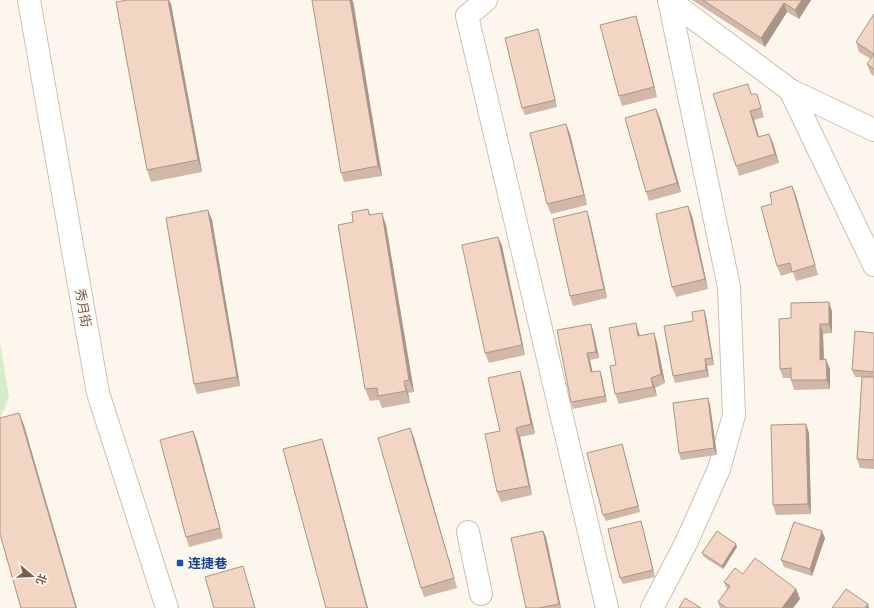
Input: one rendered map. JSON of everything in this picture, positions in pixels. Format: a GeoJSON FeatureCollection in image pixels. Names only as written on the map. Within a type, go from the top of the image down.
{"type":"FeatureCollection","features":[{"type":"Feature","properties":{"kind":"street","name":"秀月街"},"geometry":{"type":"LineString","coordinates":[[29,0],[98,393],[168,608]]}},
{"type":"Feature","properties":{"kind":"street"},"geometry":{"type":"LineString","coordinates":[[486,0],[467,16],[607,608]]}},
{"type":"Feature","properties":{"kind":"street"},"geometry":{"type":"LineString","coordinates":[[669,0],[790,90],[874,130]]}},
{"type":"Feature","properties":{"kind":"street"},"geometry":{"type":"LineString","coordinates":[[652,608],[686,543],[719,469],[734,415],[729,286],[669,0]]}},
{"type":"Feature","properties":{"kind":"street"},"geometry":{"type":"LineString","coordinates":[[790,90],[874,265]]}},
{"type":"Feature","properties":{"kind":"street"},"geometry":{"type":"LineString","coordinates":[[468,532],[481,594]]}},
{"type":"Feature","properties":{"kind":"green space"},"geometry":{"type":"Polygon","coordinates":[[[0,342],[9,397],[0,419],[0,342]]]}},
{"type":"Feature","properties":{"kind":"building"},"geometry":{"type":"Polygon","coordinates":[[[127,0],[168,0],[198,160],[147,170],[116,2],[127,0]]]}},
{"type":"Feature","properties":{"kind":"building"},"geometry":{"type":"Polygon","coordinates":[[[312,0],[350,0],[378,166],[341,173],[312,0]]]}},
{"type":"Feature","properties":{"kind":"building"},"geometry":{"type":"Polygon","coordinates":[[[703,0],[802,0],[795,10],[784,3],[761,38],[703,0]]]}},
{"type":"Feature","properties":{"kind":"building"},"geometry":{"type":"Polygon","coordinates":[[[874,14],[874,54],[856,42],[874,14]]]}},
{"type":"Feature","properties":{"kind":"building"},"geometry":{"type":"Polygon","coordinates":[[[636,16],[654,87],[619,96],[600,25],[636,16]]]}},
{"type":"Feature","properties":{"kind":"building"},"geometry":{"type":"Polygon","coordinates":[[[538,29],[555,100],[522,108],[505,38],[538,29]]]}},
{"type":"Feature","properties":{"kind":"building"},"geometry":{"type":"Polygon","coordinates":[[[874,54],[874,69],[867,64],[874,54]]]}},
{"type":"Feature","properties":{"kind":"building"},"geometry":{"type":"Polygon","coordinates":[[[748,84],[751,94],[757,94],[761,108],[750,111],[758,137],[769,134],[775,154],[736,166],[713,94],[748,84]]]}},
{"type":"Feature","properties":{"kind":"building"},"geometry":{"type":"Polygon","coordinates":[[[656,109],[677,183],[646,192],[625,118],[656,109]]]}},
{"type":"Feature","properties":{"kind":"building"},"geometry":{"type":"Polygon","coordinates":[[[566,124],[584,195],[547,204],[530,133],[566,124]]]}},
{"type":"Feature","properties":{"kind":"building"},"geometry":{"type":"Polygon","coordinates":[[[792,186],[815,265],[792,272],[790,263],[777,266],[761,207],[772,204],[770,193],[792,186]]]}},
{"type":"Feature","properties":{"kind":"building"},"geometry":{"type":"Polygon","coordinates":[[[688,206],[705,279],[672,287],[656,214],[688,206]]]}},
{"type":"Feature","properties":{"kind":"building"},"geometry":{"type":"Polygon","coordinates":[[[368,209],[369,215],[382,213],[409,380],[404,381],[406,391],[378,396],[377,388],[365,389],[338,225],[353,222],[352,212],[368,209]]]}},
{"type":"Feature","properties":{"kind":"building"},"geometry":{"type":"Polygon","coordinates":[[[208,210],[237,377],[194,384],[166,218],[208,210]]]}},
{"type":"Feature","properties":{"kind":"building"},"geometry":{"type":"Polygon","coordinates":[[[587,211],[604,289],[570,296],[553,219],[587,211]]]}},
{"type":"Feature","properties":{"kind":"building"},"geometry":{"type":"Polygon","coordinates":[[[498,237],[522,345],[485,353],[462,245],[498,237]]]}},
{"type":"Feature","properties":{"kind":"building"},"geometry":{"type":"Polygon","coordinates":[[[829,302],[829,324],[820,324],[820,360],[826,359],[827,380],[791,380],[791,368],[780,369],[779,319],[791,318],[791,303],[829,302]]]}},
{"type":"Feature","properties":{"kind":"building"},"geometry":{"type":"Polygon","coordinates":[[[704,310],[712,358],[705,359],[706,370],[673,376],[664,326],[693,321],[692,312],[704,310]]]}},
{"type":"Feature","properties":{"kind":"building"},"geometry":{"type":"Polygon","coordinates":[[[636,323],[638,336],[654,333],[661,374],[651,378],[653,387],[615,394],[610,366],[616,365],[609,328],[636,323]]]}},
{"type":"Feature","properties":{"kind":"building"},"geometry":{"type":"Polygon","coordinates":[[[591,324],[596,352],[587,353],[591,372],[600,371],[605,396],[571,402],[557,330],[591,324]]]}},
{"type":"Feature","properties":{"kind":"building"},"geometry":{"type":"Polygon","coordinates":[[[855,331],[874,333],[874,372],[852,370],[855,331]]]}},
{"type":"Feature","properties":{"kind":"building"},"geometry":{"type":"Polygon","coordinates":[[[520,371],[531,424],[516,428],[529,486],[497,492],[485,434],[500,431],[488,378],[520,371]]]}},
{"type":"Feature","properties":{"kind":"building"},"geometry":{"type":"Polygon","coordinates":[[[862,377],[874,377],[874,460],[857,459],[862,377]]]}},
{"type":"Feature","properties":{"kind":"building"},"geometry":{"type":"Polygon","coordinates":[[[708,398],[714,448],[679,453],[673,403],[708,398]]]}},
{"type":"Feature","properties":{"kind":"building"},"geometry":{"type":"Polygon","coordinates":[[[19,413],[76,608],[21,608],[0,534],[0,418],[19,413]]]}},
{"type":"Feature","properties":{"kind":"building"},"geometry":{"type":"Polygon","coordinates":[[[806,424],[808,504],[773,505],[771,425],[806,424]]]}},
{"type":"Feature","properties":{"kind":"building"},"geometry":{"type":"Polygon","coordinates":[[[410,428],[454,578],[421,588],[378,438],[410,428]]]}},
{"type":"Feature","properties":{"kind":"building"},"geometry":{"type":"Polygon","coordinates":[[[193,431],[220,528],[186,537],[160,440],[193,431]]]}},
{"type":"Feature","properties":{"kind":"building"},"geometry":{"type":"Polygon","coordinates":[[[322,439],[367,608],[326,608],[283,449],[322,439]]]}},
{"type":"Feature","properties":{"kind":"building"},"geometry":{"type":"Polygon","coordinates":[[[622,444],[638,506],[603,515],[587,453],[622,444]]]}},
{"type":"Feature","properties":{"kind":"building"},"geometry":{"type":"Polygon","coordinates":[[[641,521],[653,570],[620,578],[608,529],[641,521]]]}},
{"type":"Feature","properties":{"kind":"building"},"geometry":{"type":"Polygon","coordinates":[[[794,522],[822,531],[810,569],[781,560],[794,522]]]}},
{"type":"Feature","properties":{"kind":"building"},"geometry":{"type":"Polygon","coordinates":[[[543,531],[559,604],[539,608],[526,608],[511,538],[543,531]]]}},
{"type":"Feature","properties":{"kind":"building"},"geometry":{"type":"Polygon","coordinates":[[[717,531],[736,544],[722,566],[702,553],[717,531]]]}},
{"type":"Feature","properties":{"kind":"building"},"geometry":{"type":"Polygon","coordinates":[[[755,558],[796,589],[782,608],[727,608],[718,602],[730,586],[724,582],[735,568],[743,574],[755,558]]]}},
{"type":"Feature","properties":{"kind":"building"},"geometry":{"type":"Polygon","coordinates":[[[243,566],[255,608],[214,608],[205,577],[243,566]]]}},
{"type":"Feature","properties":{"kind":"building"},"geometry":{"type":"Polygon","coordinates":[[[846,589],[868,604],[865,608],[832,608],[846,589]]]}},
{"type":"Feature","properties":{"kind":"building"},"geometry":{"type":"Polygon","coordinates":[[[685,598],[701,608],[679,608],[685,598]]]}},
{"type":"Feature","properties":{"kind":"place","name":"连捷巷"},"geometry":{"type":"Point","coordinates":[180,563]}}]}
